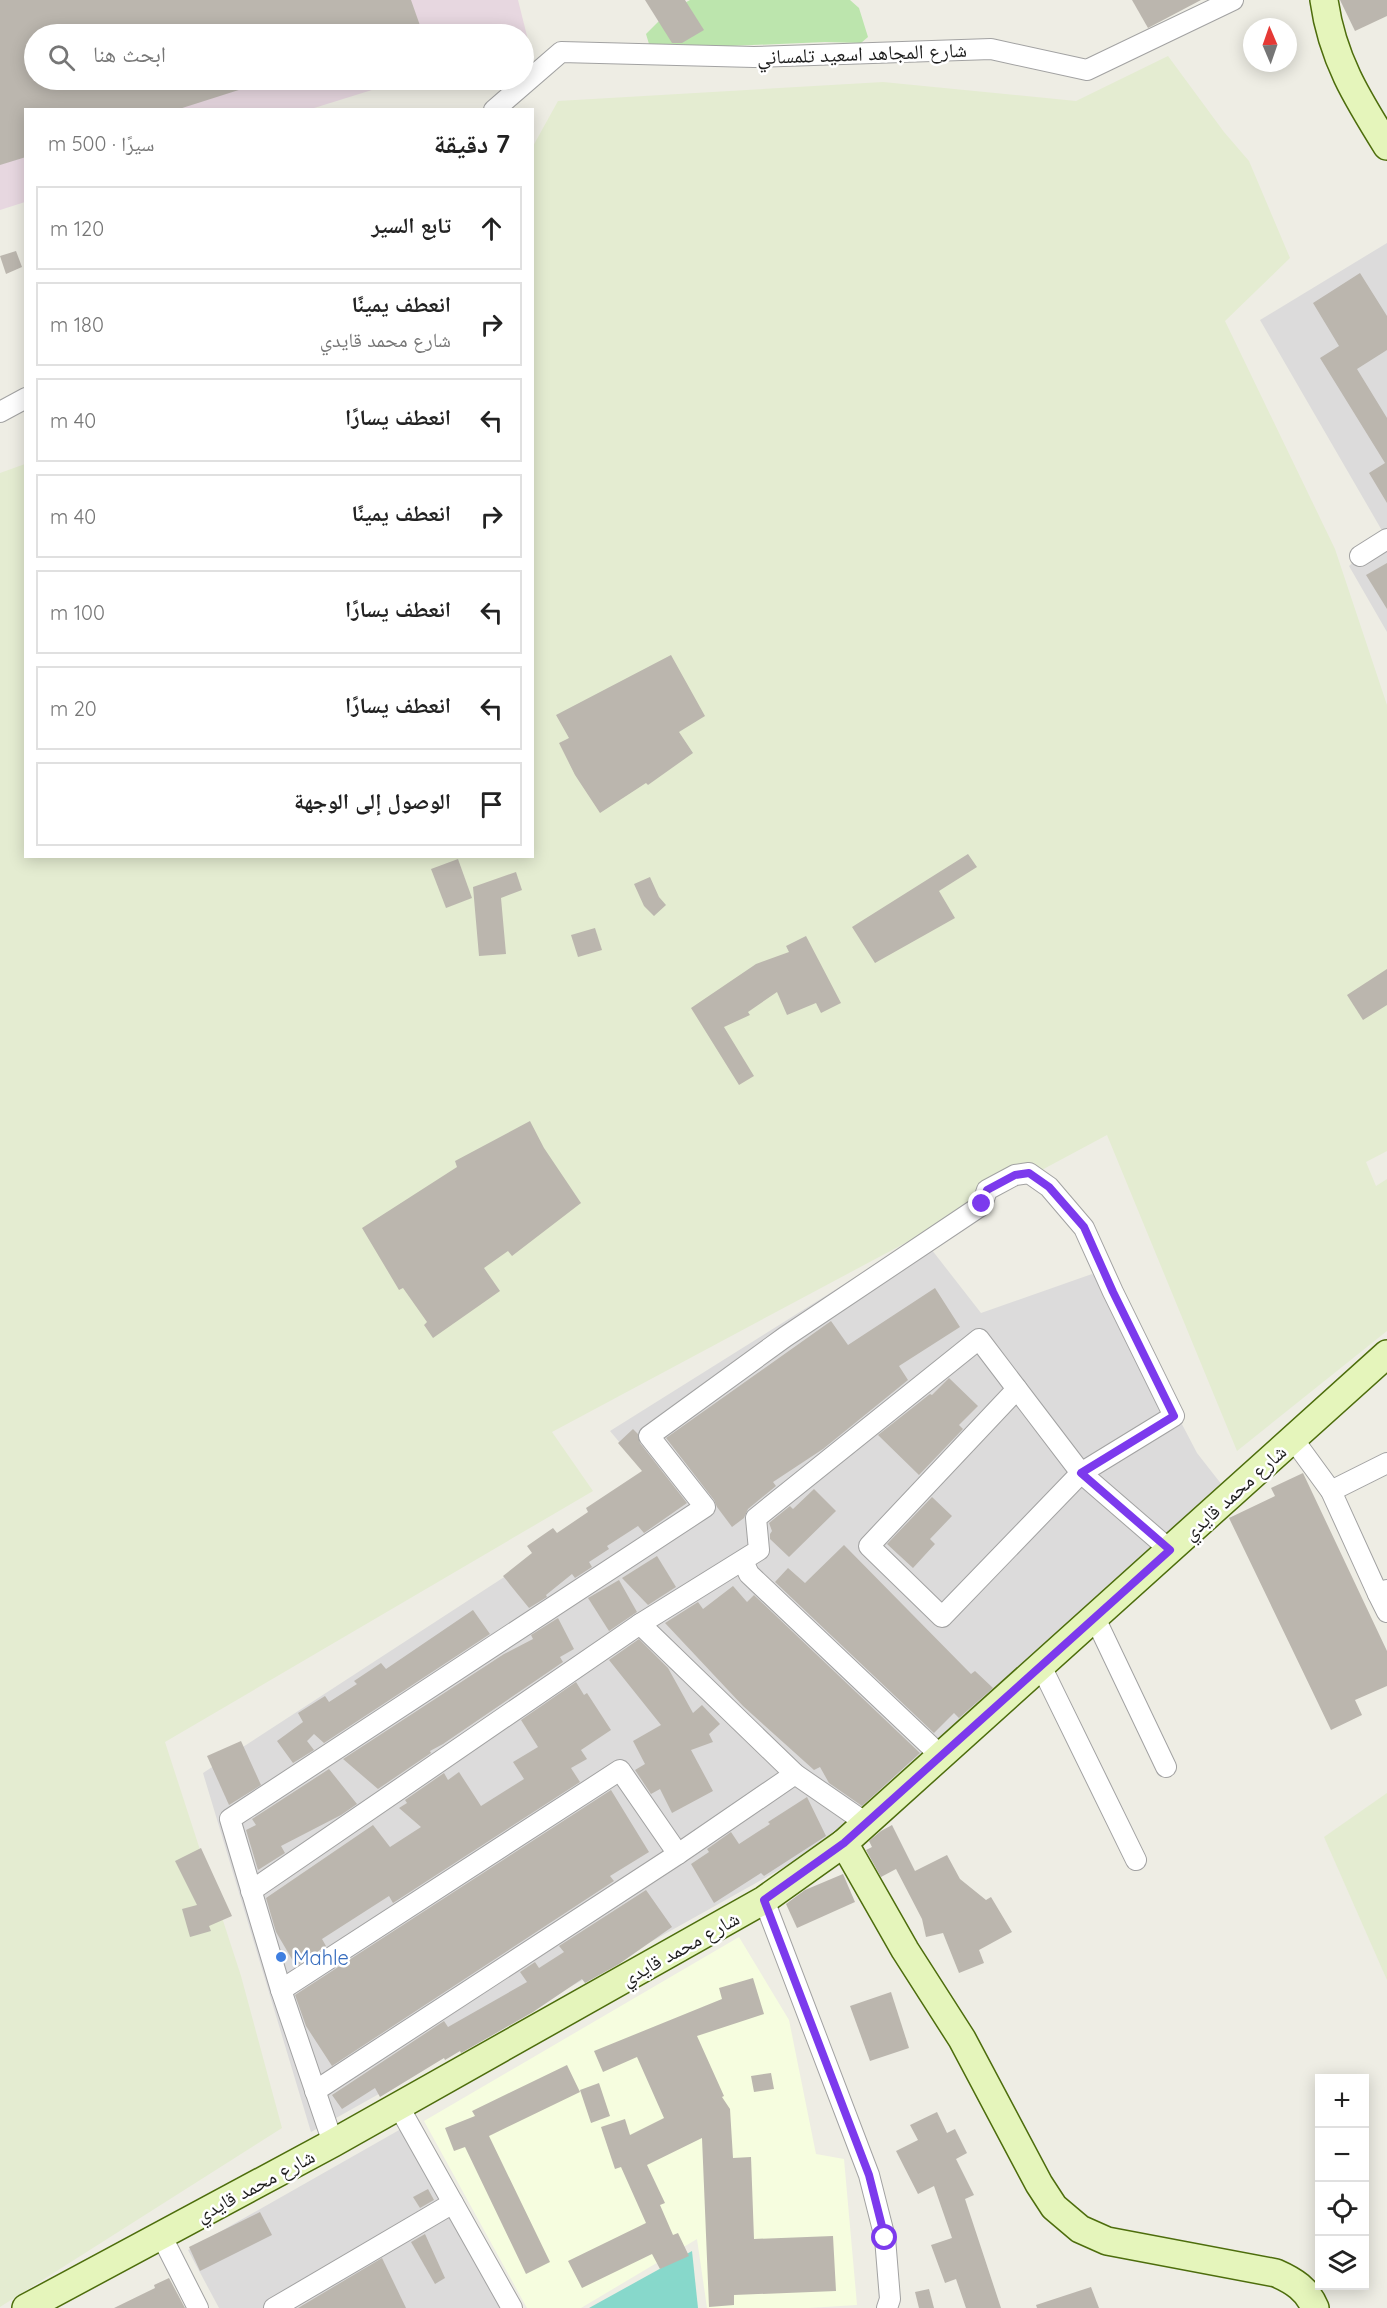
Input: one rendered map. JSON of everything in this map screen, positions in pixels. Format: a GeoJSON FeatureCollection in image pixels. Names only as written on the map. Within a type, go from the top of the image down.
{"type":"FeatureCollection","features":[{"type":"Feature","properties":{"kind":"main road"},"geometry":{"type":"LineString","coordinates":[[1324,0],[1337,55],[1345,75],[1387,146]]}},
{"type":"Feature","properties":{"kind":"main road","name":"شارع محمد قايدي"},"geometry":{"type":"LineString","coordinates":[[26,2308],[333,2144],[764,1900],[844,1843],[1387,1354]]}},
{"type":"Feature","properties":{"kind":"main road"},"geometry":{"type":"LineString","coordinates":[[844,1843],[905,1950],[962,2039],[1039,2184],[1054,2206],[1080,2229],[1107,2241],[1276,2273],[1294,2282],[1316,2304]]}},
{"type":"Feature","properties":{"kind":"street","name":"شارع المجاهد اسعيد تلمساني"},"geometry":{"type":"LineString","coordinates":[[534,75],[561,52],[754,57],[991,49],[1087,70],[1209,5],[1233,0]]}},
{"type":"Feature","properties":{"kind":"street","name":"شارع المجاهد اسعيد تلمساني"},"geometry":{"type":"LineString","coordinates":[[496,108],[517,90]]}},
{"type":"Feature","properties":{"kind":"street"},"geometry":{"type":"LineString","coordinates":[[0,412],[24,399]]}},
{"type":"Feature","properties":{"kind":"street"},"geometry":{"type":"LineString","coordinates":[[1360,556],[1387,539]]}},
{"type":"Feature","properties":{"kind":"street"},"geometry":{"type":"LineString","coordinates":[[333,2144],[281,1990],[230,1819],[705,1507],[649,1436],[784,1337],[982,1204],[987,1190],[1015,1175],[1029,1173],[1049,1187],[1084,1227],[1174,1416],[1081,1473],[942,1617],[869,1546],[1017,1389]]}},
{"type":"Feature","properties":{"kind":"street"},"geometry":{"type":"LineString","coordinates":[[251,1891],[640,1624],[759,1550],[756,1518],[979,1339],[1081,1473],[1170,1550]]}},
{"type":"Feature","properties":{"kind":"street"},"geometry":{"type":"LineString","coordinates":[[1293,1439],[1331,1491],[1383,1592],[1387,1612]]}},
{"type":"Feature","properties":{"kind":"street"},"geometry":{"type":"LineString","coordinates":[[1331,1491],[1387,1463]]}},
{"type":"Feature","properties":{"kind":"street"},"geometry":{"type":"LineString","coordinates":[[743,1561],[748,1574],[941,1756]]}},
{"type":"Feature","properties":{"kind":"street"},"geometry":{"type":"LineString","coordinates":[[1095,1618],[1166,1767]]}},
{"type":"Feature","properties":{"kind":"street"},"geometry":{"type":"LineString","coordinates":[[640,1624],[795,1774],[866,1823]]}},
{"type":"Feature","properties":{"kind":"street"},"geometry":{"type":"LineString","coordinates":[[1041,1666],[1136,1860]]}},
{"type":"Feature","properties":{"kind":"street"},"geometry":{"type":"LineString","coordinates":[[281,1990],[620,1770],[678,1854]]}},
{"type":"Feature","properties":{"kind":"street"},"geometry":{"type":"LineString","coordinates":[[315,2091],[678,1854],[795,1774]]}},
{"type":"Feature","properties":{"kind":"street"},"geometry":{"type":"LineString","coordinates":[[764,1900],[869,2175],[885,2238],[890,2299],[887,2308]]}},
{"type":"Feature","properties":{"kind":"street"},"geometry":{"type":"LineString","coordinates":[[399,2106],[512,2308]]}},
{"type":"Feature","properties":{"kind":"street"},"geometry":{"type":"LineString","coordinates":[[274,2308],[453,2203]]}},
{"type":"Feature","properties":{"kind":"street"},"geometry":{"type":"LineString","coordinates":[[161,2235],[198,2308]]}},
{"type":"Feature","properties":{"kind":"shaded area"},"geometry":{"type":"Polygon","coordinates":[[[0,0],[518,0],[524,24],[24,24],[24,90],[372,90],[314,108],[24,108],[24,202],[0,210],[0,0]]]}},
{"type":"Feature","properties":{"kind":"shaded area"},"geometry":{"type":"Polygon","coordinates":[[[1168,56],[1224,132],[1249,161],[1290,258],[1225,321],[1335,549],[1387,705],[1387,1151],[1366,1162],[1376,1186],[1387,1179],[1387,1331],[1237,1451],[1107,1135],[552,1432],[593,1491],[165,1742],[241,1976],[282,2128],[0,2307],[0,473],[24,464],[24,858],[534,858],[534,144],[558,101],[883,82],[1076,101],[1168,56]]]}},
{"type":"Feature","properties":{"kind":"shaded area"},"geometry":{"type":"Polygon","coordinates":[[[1387,243],[1387,632],[1349,566],[1384,534],[1260,320],[1387,243]]]}},
{"type":"Feature","properties":{"kind":"shaded area"},"geometry":{"type":"Polygon","coordinates":[[[921,1236],[981,1313],[1092,1274],[1113,1292],[1197,1453],[1222,1485],[879,1803],[806,1855],[311,2132],[203,1773],[652,1481],[610,1431],[921,1236]]]}},
{"type":"Feature","properties":{"kind":"shaded area"},"geometry":{"type":"Polygon","coordinates":[[[1387,1793],[1387,1980],[1324,1837],[1387,1793]]]}},
{"type":"Feature","properties":{"kind":"shaded area"},"geometry":{"type":"Polygon","coordinates":[[[739,1937],[789,2020],[816,2154],[844,2159],[857,2305],[808,2308],[707,2308],[697,2239],[581,2308],[527,2308],[424,2121],[739,1937]]]}},
{"type":"Feature","properties":{"kind":"shaded area"},"geometry":{"type":"Polygon","coordinates":[[[408,2125],[508,2308],[219,2308],[188,2250],[408,2125]]]}},
{"type":"Feature","properties":{"kind":"shaded area"},"geometry":{"type":"Polygon","coordinates":[[[692,2251],[698,2308],[589,2308],[692,2251]]]}},
{"type":"Feature","properties":{"kind":"green space"},"geometry":{"type":"Polygon","coordinates":[[[690,0],[850,0],[859,8],[868,37],[861,43],[825,42],[658,49],[649,44],[646,34],[668,12],[690,0]]]}},
{"type":"Feature","properties":{"kind":"building"},"geometry":{"type":"Polygon","coordinates":[[[0,0],[411,0],[419,24],[24,24],[24,90],[239,90],[182,108],[24,108],[24,158],[0,165],[0,0]]]}},
{"type":"Feature","properties":{"kind":"building"},"geometry":{"type":"Polygon","coordinates":[[[645,0],[685,0],[704,30],[682,43],[672,43],[645,0]]]}},
{"type":"Feature","properties":{"kind":"building"},"geometry":{"type":"Polygon","coordinates":[[[1132,0],[1201,0],[1148,28],[1132,0]]]}},
{"type":"Feature","properties":{"kind":"building"},"geometry":{"type":"Polygon","coordinates":[[[1340,0],[1387,0],[1387,16],[1355,31],[1340,0]]]}},
{"type":"Feature","properties":{"kind":"building"},"geometry":{"type":"Polygon","coordinates":[[[16,251],[22,267],[6,274],[0,256],[16,251]]]}},
{"type":"Feature","properties":{"kind":"building"},"geometry":{"type":"Polygon","coordinates":[[[1360,273],[1387,316],[1387,350],[1357,369],[1387,418],[1387,503],[1369,473],[1385,463],[1320,358],[1339,346],[1313,303],[1360,273]]]}},
{"type":"Feature","properties":{"kind":"building"},"geometry":{"type":"Polygon","coordinates":[[[1387,563],[1387,609],[1366,575],[1387,563]]]}},
{"type":"Feature","properties":{"kind":"building"},"geometry":{"type":"Polygon","coordinates":[[[671,655],[705,716],[679,732],[693,753],[648,785],[646,783],[600,813],[575,775],[559,743],[569,738],[556,715],[671,655]]]}},
{"type":"Feature","properties":{"kind":"building"},"geometry":{"type":"Polygon","coordinates":[[[968,854],[977,867],[939,891],[955,918],[875,963],[852,927],[968,854]]]}},
{"type":"Feature","properties":{"kind":"building"},"geometry":{"type":"Polygon","coordinates":[[[458,859],[472,898],[446,908],[431,869],[458,859]]]}},
{"type":"Feature","properties":{"kind":"building"},"geometry":{"type":"Polygon","coordinates":[[[516,872],[522,890],[501,898],[506,954],[479,956],[473,887],[516,872]]]}},
{"type":"Feature","properties":{"kind":"building"},"geometry":{"type":"Polygon","coordinates":[[[650,877],[659,897],[666,905],[654,916],[644,906],[634,884],[650,877]]]}},
{"type":"Feature","properties":{"kind":"building"},"geometry":{"type":"Polygon","coordinates":[[[595,928],[602,950],[578,957],[571,935],[595,928]]]}},
{"type":"Feature","properties":{"kind":"building"},"geometry":{"type":"Polygon","coordinates":[[[806,936],[841,1003],[821,1013],[816,1003],[787,1015],[777,992],[748,1012],[750,1015],[724,1027],[754,1076],[739,1085],[691,1008],[756,964],[789,952],[786,946],[806,936]]]}},
{"type":"Feature","properties":{"kind":"building"},"geometry":{"type":"Polygon","coordinates":[[[1387,969],[1387,1005],[1363,1020],[1347,995],[1387,969]]]}},
{"type":"Feature","properties":{"kind":"building"},"geometry":{"type":"Polygon","coordinates":[[[530,1121],[544,1148],[581,1203],[512,1256],[508,1251],[484,1268],[500,1291],[433,1338],[424,1325],[427,1322],[403,1288],[399,1290],[362,1228],[457,1167],[455,1161],[530,1121]]]}},
{"type":"Feature","properties":{"kind":"building"},"geometry":{"type":"Polygon","coordinates":[[[935,1288],[960,1327],[899,1366],[908,1380],[823,1449],[773,1482],[776,1486],[748,1509],[744,1518],[732,1527],[666,1438],[831,1321],[848,1345],[935,1288]]]}},
{"type":"Feature","properties":{"kind":"building"},"geometry":{"type":"Polygon","coordinates":[[[949,1378],[978,1406],[959,1425],[963,1429],[919,1475],[878,1435],[930,1394],[932,1395],[949,1378]]]}},
{"type":"Feature","properties":{"kind":"building"},"geometry":{"type":"Polygon","coordinates":[[[633,1429],[638,1434],[640,1443],[687,1503],[644,1533],[638,1526],[607,1546],[609,1549],[589,1562],[592,1567],[575,1578],[572,1574],[546,1595],[547,1597],[529,1608],[503,1576],[532,1553],[527,1546],[553,1528],[557,1533],[588,1512],[586,1508],[642,1471],[618,1443],[633,1429]]]}},
{"type":"Feature","properties":{"kind":"building"},"geometry":{"type":"Polygon","coordinates":[[[1303,1473],[1387,1651],[1387,1686],[1355,1700],[1362,1715],[1331,1730],[1229,1518],[1275,1496],[1271,1488],[1303,1473]]]}},
{"type":"Feature","properties":{"kind":"building"},"geometry":{"type":"Polygon","coordinates":[[[814,1489],[836,1511],[789,1557],[770,1539],[772,1531],[769,1523],[790,1506],[793,1509],[814,1489]]]}},
{"type":"Feature","properties":{"kind":"building"},"geometry":{"type":"Polygon","coordinates":[[[932,1497],[952,1516],[930,1539],[935,1544],[913,1568],[887,1544],[932,1497]]]}},
{"type":"Feature","properties":{"kind":"building"},"geometry":{"type":"Polygon","coordinates":[[[844,1545],[971,1674],[975,1671],[993,1688],[959,1718],[954,1713],[934,1733],[775,1582],[788,1568],[805,1583],[844,1545]]]}},
{"type":"Feature","properties":{"kind":"building"},"geometry":{"type":"Polygon","coordinates":[[[657,1556],[676,1587],[648,1605],[622,1578],[657,1556]]]}},
{"type":"Feature","properties":{"kind":"building"},"geometry":{"type":"Polygon","coordinates":[[[619,1580],[637,1612],[609,1631],[588,1598],[619,1580]]]}},
{"type":"Feature","properties":{"kind":"building"},"geometry":{"type":"Polygon","coordinates":[[[733,1586],[747,1602],[754,1595],[920,1753],[862,1806],[829,1783],[820,1767],[814,1770],[743,1706],[665,1623],[698,1602],[703,1609],[733,1586]]]}},
{"type":"Feature","properties":{"kind":"building"},"geometry":{"type":"Polygon","coordinates":[[[473,1610],[490,1634],[324,1743],[314,1734],[307,1741],[314,1750],[293,1763],[277,1741],[303,1722],[298,1713],[325,1696],[329,1702],[357,1684],[354,1681],[381,1663],[386,1669],[473,1610]]]}},
{"type":"Feature","properties":{"kind":"building"},"geometry":{"type":"Polygon","coordinates":[[[558,1618],[574,1649],[560,1657],[563,1662],[430,1751],[431,1753],[378,1789],[343,1759],[504,1654],[533,1639],[531,1635],[558,1618]]]}},
{"type":"Feature","properties":{"kind":"building"},"geometry":{"type":"Polygon","coordinates":[[[639,1639],[668,1668],[693,1713],[702,1705],[720,1724],[709,1734],[713,1742],[691,1750],[713,1791],[672,1813],[660,1789],[651,1794],[635,1770],[645,1764],[633,1741],[661,1725],[609,1660],[639,1639]]]}},
{"type":"Feature","properties":{"kind":"building"},"geometry":{"type":"Polygon","coordinates":[[[576,1682],[584,1695],[587,1693],[611,1730],[581,1750],[587,1759],[571,1768],[580,1782],[393,1903],[389,1896],[322,1939],[326,1946],[296,1966],[276,1932],[266,1898],[373,1825],[390,1847],[421,1827],[399,1808],[407,1803],[405,1800],[444,1773],[448,1780],[459,1772],[481,1806],[524,1779],[513,1762],[538,1747],[521,1720],[576,1682]]]}},
{"type":"Feature","properties":{"kind":"building"},"geometry":{"type":"Polygon","coordinates":[[[241,1741],[261,1785],[229,1805],[207,1756],[241,1741]]]}},
{"type":"Feature","properties":{"kind":"building"},"geometry":{"type":"Polygon","coordinates":[[[329,1769],[357,1804],[341,1815],[281,1846],[285,1853],[258,1870],[246,1830],[256,1825],[252,1819],[329,1769]]]}},
{"type":"Feature","properties":{"kind":"building"},"geometry":{"type":"Polygon","coordinates":[[[611,1790],[649,1852],[610,1876],[614,1881],[332,2066],[306,2026],[295,1995],[611,1790]]]}},
{"type":"Feature","properties":{"kind":"building"},"geometry":{"type":"Polygon","coordinates":[[[807,1797],[826,1836],[764,1876],[761,1873],[714,1903],[691,1864],[709,1852],[707,1849],[731,1832],[739,1844],[807,1797]]]}},
{"type":"Feature","properties":{"kind":"building"},"geometry":{"type":"Polygon","coordinates":[[[892,1825],[915,1871],[947,1855],[960,1879],[986,1900],[991,1897],[1012,1932],[979,1950],[984,1963],[959,1973],[943,1933],[926,1937],[922,1919],[896,1869],[881,1877],[866,1850],[872,1847],[869,1841],[892,1825]]]}},
{"type":"Feature","properties":{"kind":"building"},"geometry":{"type":"Polygon","coordinates":[[[201,1848],[232,1916],[209,1926],[211,1931],[190,1937],[182,1909],[197,1905],[175,1861],[201,1848]]]}},
{"type":"Feature","properties":{"kind":"building"},"geometry":{"type":"Polygon","coordinates":[[[843,1874],[855,1902],[797,1928],[786,1904],[805,1890],[843,1874]]]}},
{"type":"Feature","properties":{"kind":"building"},"geometry":{"type":"Polygon","coordinates":[[[646,1890],[672,1927],[619,1964],[585,1983],[582,1979],[533,2012],[461,2053],[460,2051],[445,2060],[444,2058],[380,2097],[375,2088],[342,2109],[332,2095],[444,2021],[448,2027],[527,1982],[520,1972],[535,1962],[539,1968],[564,1952],[559,1946],[646,1890]]]}},
{"type":"Feature","properties":{"kind":"building"},"geometry":{"type":"Polygon","coordinates":[[[753,1978],[764,2014],[697,2036],[724,2096],[722,2097],[730,2109],[733,2158],[751,2157],[754,2239],[833,2236],[836,2291],[734,2295],[734,2305],[709,2307],[702,2138],[647,2165],[665,2203],[660,2205],[673,2235],[678,2233],[689,2256],[660,2269],[652,2254],[582,2288],[568,2261],[646,2223],[621,2167],[615,2169],[601,2127],[625,2119],[630,2135],[664,2118],[637,2057],[603,2072],[594,2051],[722,1999],[719,1988],[753,1978]]]}},
{"type":"Feature","properties":{"kind":"building"},"geometry":{"type":"Polygon","coordinates":[[[891,1992],[909,2048],[870,2061],[850,2006],[891,1992]]]}},
{"type":"Feature","properties":{"kind":"building"},"geometry":{"type":"Polygon","coordinates":[[[567,2065],[580,2092],[489,2136],[550,2262],[526,2274],[465,2147],[454,2151],[445,2128],[475,2116],[472,2111],[567,2065]]]}},
{"type":"Feature","properties":{"kind":"building"},"geometry":{"type":"Polygon","coordinates":[[[771,2073],[774,2089],[754,2092],[751,2076],[771,2073]]]}},
{"type":"Feature","properties":{"kind":"building"},"geometry":{"type":"Polygon","coordinates":[[[599,2083],[610,2116],[591,2123],[580,2090],[599,2083]]]}},
{"type":"Feature","properties":{"kind":"building"},"geometry":{"type":"Polygon","coordinates":[[[937,2112],[947,2133],[955,2129],[967,2153],[956,2159],[974,2195],[965,2199],[1001,2308],[966,2308],[956,2279],[945,2283],[931,2245],[952,2238],[934,2186],[918,2194],[896,2151],[918,2140],[910,2125],[937,2112]]]}},
{"type":"Feature","properties":{"kind":"building"},"geometry":{"type":"Polygon","coordinates":[[[428,2189],[434,2200],[420,2208],[413,2197],[428,2189]]]}},
{"type":"Feature","properties":{"kind":"building"},"geometry":{"type":"Polygon","coordinates":[[[260,2212],[272,2235],[200,2271],[189,2247],[260,2212]]]}},
{"type":"Feature","properties":{"kind":"building"},"geometry":{"type":"Polygon","coordinates":[[[425,2234],[445,2278],[435,2284],[411,2242],[425,2234]]]}},
{"type":"Feature","properties":{"kind":"building"},"geometry":{"type":"Polygon","coordinates":[[[382,2258],[406,2308],[298,2308],[382,2258]]]}},
{"type":"Feature","properties":{"kind":"building"},"geometry":{"type":"Polygon","coordinates":[[[169,2278],[185,2308],[114,2308],[155,2288],[154,2285],[169,2278]]]}},
{"type":"Feature","properties":{"kind":"building"},"geometry":{"type":"Polygon","coordinates":[[[1091,2287],[1099,2308],[1037,2308],[1036,2305],[1091,2287]]]}},
{"type":"Feature","properties":{"kind":"building"},"geometry":{"type":"Polygon","coordinates":[[[929,2289],[934,2308],[919,2308],[915,2292],[929,2289]]]}},
{"type":"Feature","properties":{"kind":"place","name":"Mahle"},"geometry":{"type":"Point","coordinates":[281,1957]}},
{"type":"Feature","properties":{"kind":"route"},"geometry":{"type":"LineString","coordinates":[[885,2238],[869,2175],[764,1900],[844,1843],[1170,1550],[1081,1473],[1174,1416],[1084,1227],[1049,1187],[1029,1173],[1015,1175],[987,1190],[982,1204]]}}]}
